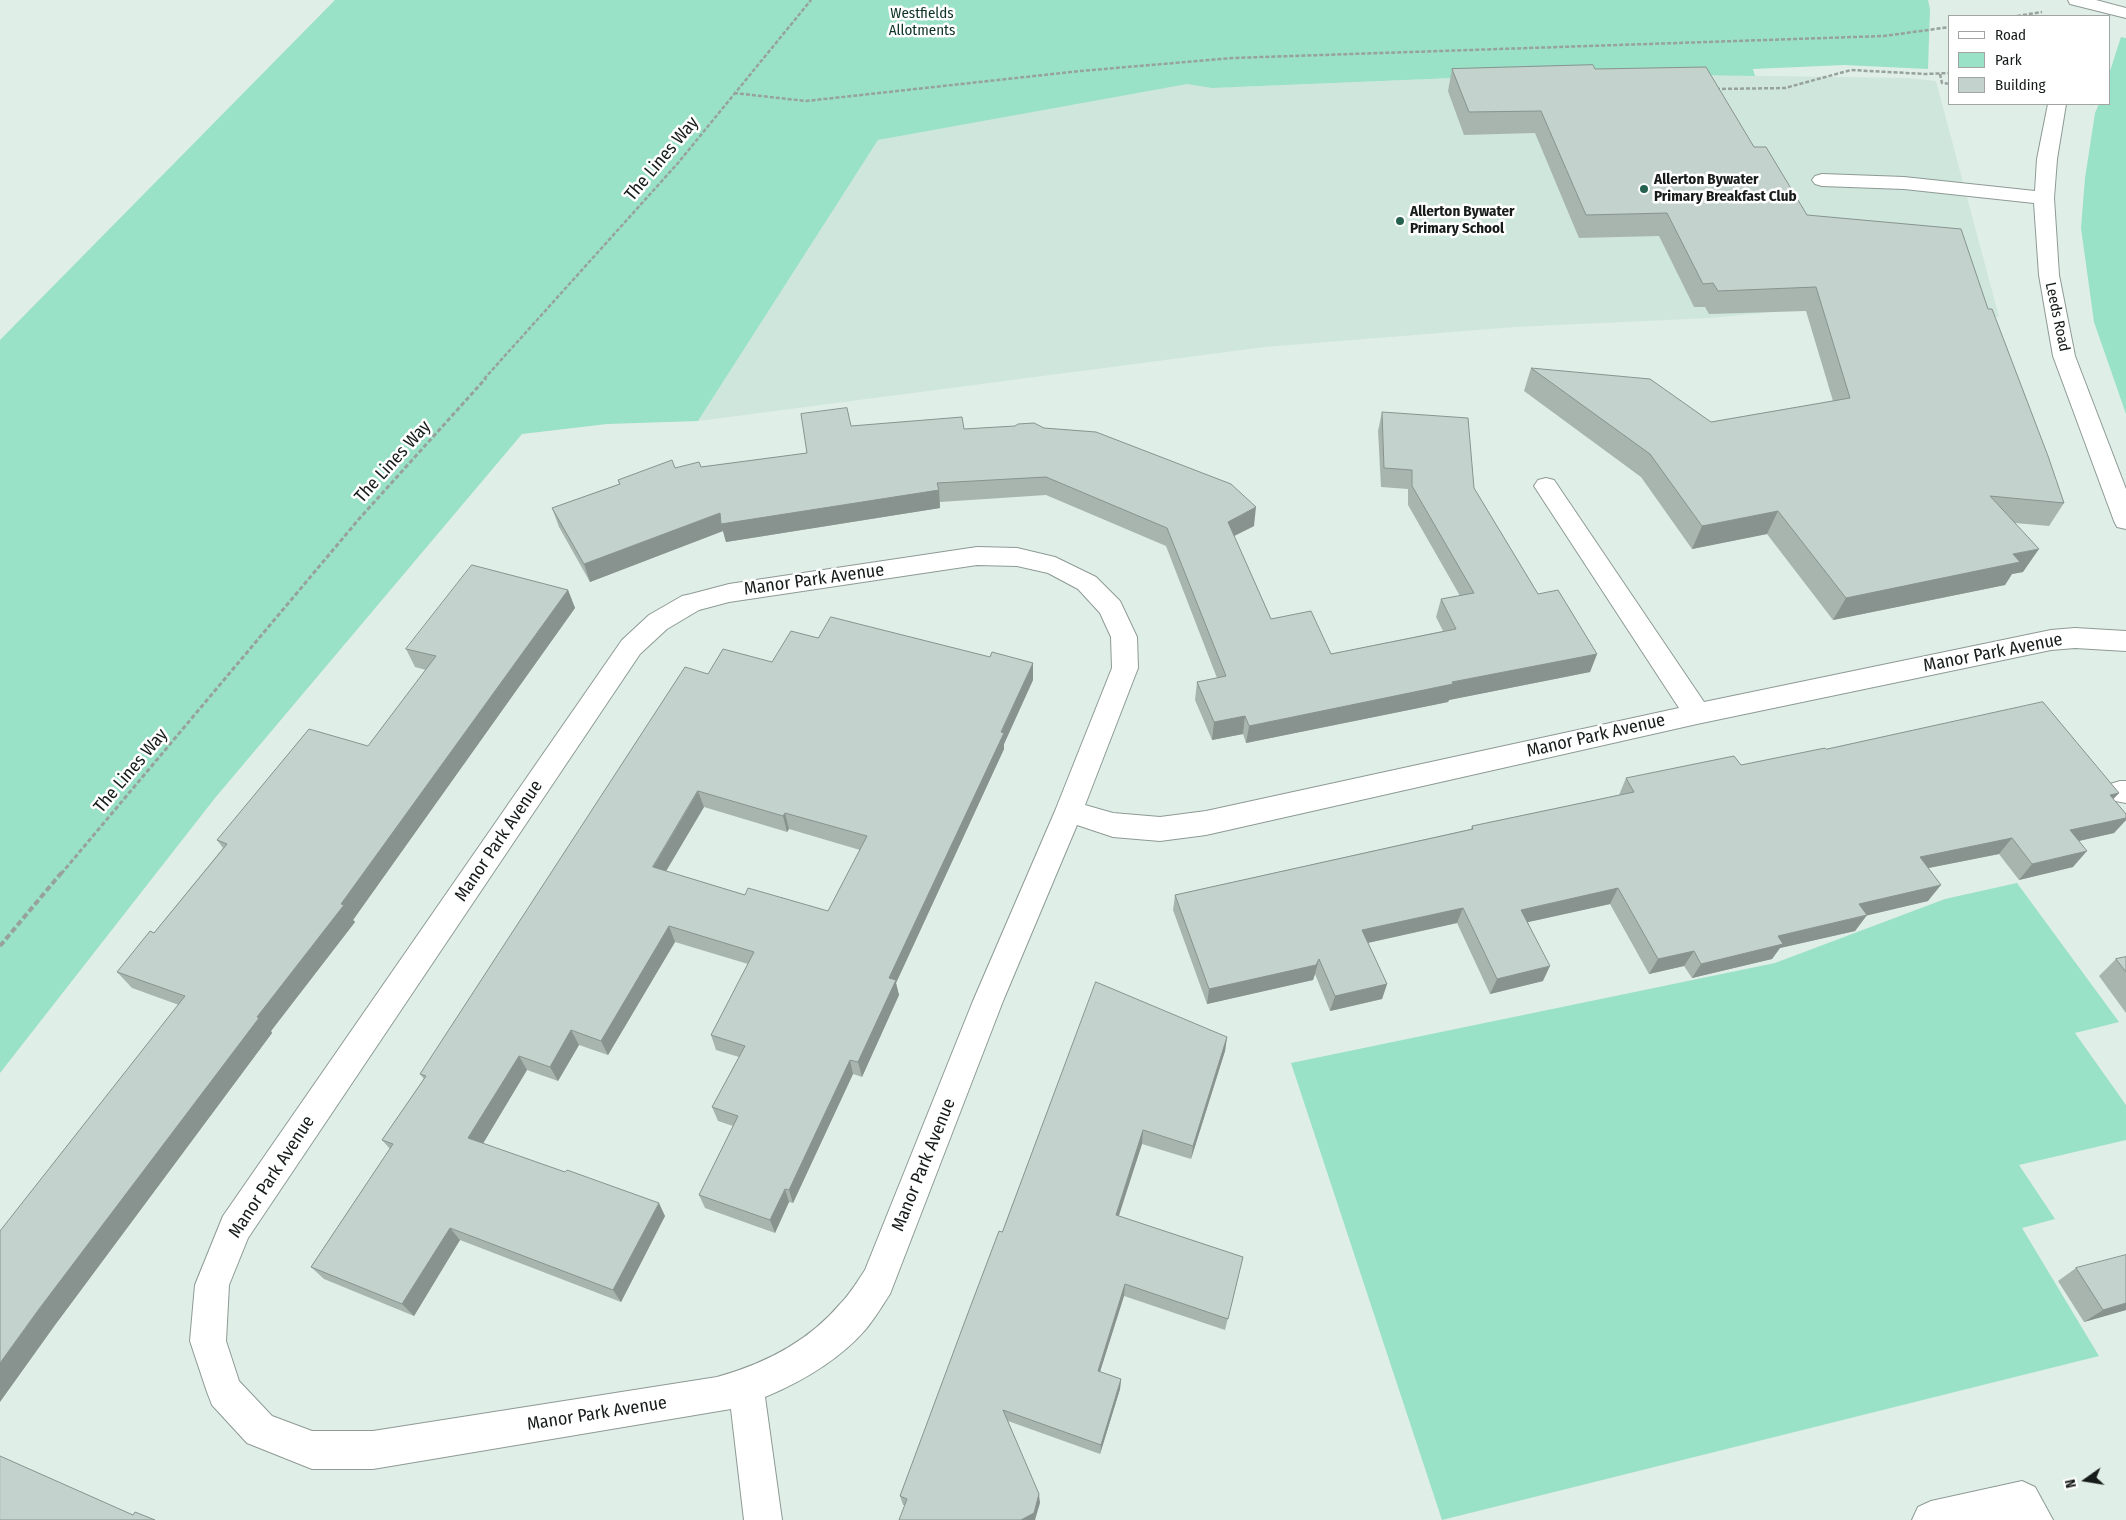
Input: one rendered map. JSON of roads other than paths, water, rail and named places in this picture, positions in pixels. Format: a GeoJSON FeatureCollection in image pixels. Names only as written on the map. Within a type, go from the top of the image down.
{"type":"FeatureCollection","features":[{"type":"Feature","properties":{"kind":"street"},"geometry":{"type":"LineString","coordinates":[[2069,0],[2071,15]]}},
{"type":"Feature","properties":{"kind":"street"},"geometry":{"type":"LineString","coordinates":[[2076,0],[2126,14]]}},
{"type":"Feature","properties":{"kind":"street","name":"Leeds Road"},"geometry":{"type":"LineString","coordinates":[[2057,105],[2047,159],[2044,198],[2048,276],[2064,356],[2126,521]]}},
{"type":"Feature","properties":{"kind":"street"},"geometry":{"type":"LineString","coordinates":[[1822,180],[1904,182],[2044,198]]}},
{"type":"Feature","properties":{"kind":"street"},"geometry":{"type":"LineString","coordinates":[[1546,486],[1697,714]]}},
{"type":"Feature","properties":{"kind":"street","name":"Manor Park Avenue"},"geometry":{"type":"LineString","coordinates":[[977,556],[1017,556],[1055,566],[1087,584],[1111,608],[1124,637],[1124,668],[1069,811],[988,1001],[878,1282],[848,1322],[811,1356],[765,1381],[717,1395],[373,1450],[312,1450],[260,1430],[225,1392],[208,1341],[212,1285],[235,1228],[631,647],[658,622],[691,603],[729,593],[977,556]]}},
{"type":"Feature","properties":{"kind":"street","name":"Manor Park Avenue"},"geometry":{"type":"LineString","coordinates":[[1069,811],[1113,825],[1160,829],[1206,823],[1697,714],[2051,640],[2075,638],[2126,641]]}},
{"type":"Feature","properties":{"kind":"street"},"geometry":{"type":"LineString","coordinates":[[746,1388],[763,1520]]}},
{"type":"Feature","properties":{"kind":"street"},"geometry":{"type":"LineString","coordinates":[[1931,1520],[2022,1500],[2034,1520]]}},
{"type":"Feature","properties":{"kind":"place","name":"Allerton Bywater Primary Breakfast Club"},"geometry":{"type":"Point","coordinates":[1644,189]}},
{"type":"Feature","properties":{"kind":"place","name":"Allerton Bywater Primary School"},"geometry":{"type":"Point","coordinates":[1400,221]}},
{"type":"Feature","properties":{"kind":"park label","name":"Westfields Allotments"},"geometry":{"type":"Point","coordinates":[922,22]}}]}
